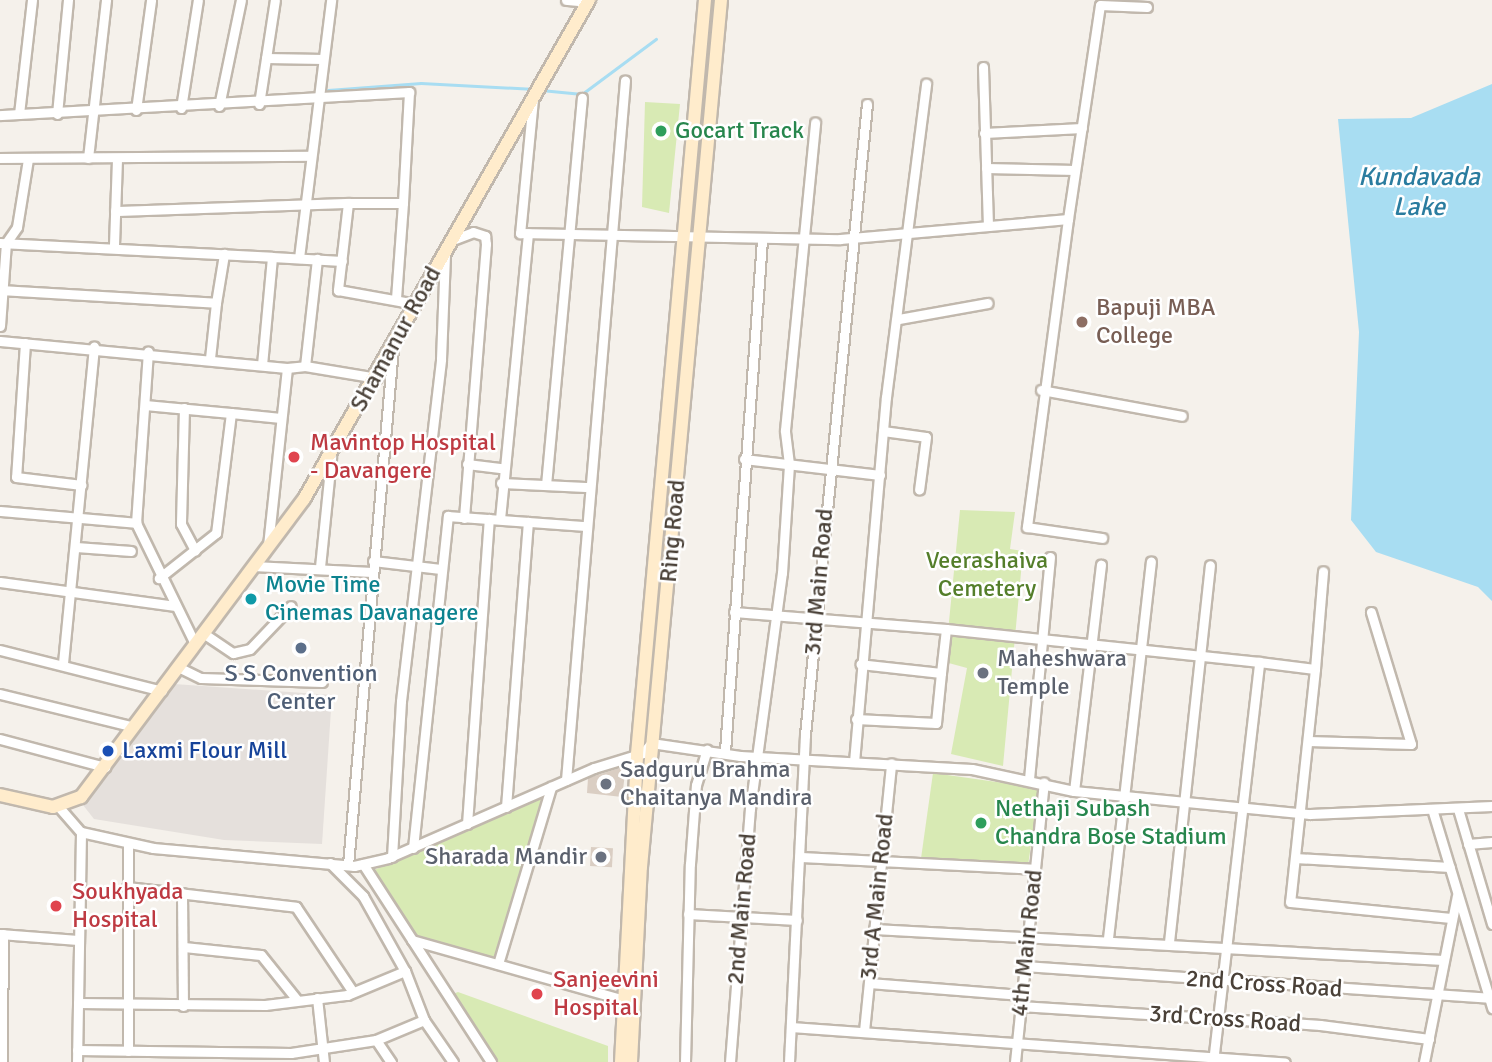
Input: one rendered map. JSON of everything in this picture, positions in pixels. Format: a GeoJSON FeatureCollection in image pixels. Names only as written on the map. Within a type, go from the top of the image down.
{"type":"FeatureCollection","features":[{"type":"Feature","properties":{"kind":"main road","name":"Ring Road"},"geometry":{"type":"LineString","coordinates":[[621,1062],[637,754],[705,0]]}},
{"type":"Feature","properties":{"kind":"main road","name":"Ring Road"},"geometry":{"type":"LineString","coordinates":[[631,1062],[652,743],[721,0]]}},
{"type":"Feature","properties":{"kind":"main road","name":"Shamanur Road"},"geometry":{"type":"LineString","coordinates":[[58,806],[81,797],[105,767],[268,547],[335,447],[377,378],[446,246],[588,1]]}},
{"type":"Feature","properties":{"kind":"main road"},"geometry":{"type":"LineString","coordinates":[[0,795],[58,806]]}},
{"type":"Feature","properties":{"kind":"street"},"geometry":{"type":"LineString","coordinates":[[19,114],[32,0]]}},
{"type":"Feature","properties":{"kind":"street"},"geometry":{"type":"LineString","coordinates":[[57,114],[68,0]]}},
{"type":"Feature","properties":{"kind":"street"},"geometry":{"type":"LineString","coordinates":[[88,158],[91,113],[106,0]]}},
{"type":"Feature","properties":{"kind":"street"},"geometry":{"type":"LineString","coordinates":[[136,110],[151,0]]}},
{"type":"Feature","properties":{"kind":"street"},"geometry":{"type":"LineString","coordinates":[[180,108],[198,0]]}},
{"type":"Feature","properties":{"kind":"street"},"geometry":{"type":"LineString","coordinates":[[219,106],[241,0]]}},
{"type":"Feature","properties":{"kind":"street"},"geometry":{"type":"LineString","coordinates":[[259,104],[275,0]]}},
{"type":"Feature","properties":{"kind":"street"},"geometry":{"type":"LineString","coordinates":[[299,258],[331,0]]}},
{"type":"Feature","properties":{"kind":"street"},"geometry":{"type":"LineString","coordinates":[[566,0],[588,1]]}},
{"type":"Feature","properties":{"kind":"street"},"geometry":{"type":"LineString","coordinates":[[1102,538],[1027,527],[1041,390],[1100,2],[1147,7]]}},
{"type":"Feature","properties":{"kind":"street"},"geometry":{"type":"LineString","coordinates":[[266,58],[323,58]]}},
{"type":"Feature","properties":{"kind":"street"},"geometry":{"type":"LineString","coordinates":[[983,67],[988,226]]}},
{"type":"Feature","properties":{"kind":"street"},"geometry":{"type":"LineString","coordinates":[[566,780],[586,487],[625,80]]}},
{"type":"Feature","properties":{"kind":"street"},"geometry":{"type":"LineString","coordinates":[[854,762],[860,664],[883,431],[899,319],[906,236],[926,84]]}},
{"type":"Feature","properties":{"kind":"street"},"geometry":{"type":"LineString","coordinates":[[0,114],[91,113],[259,104],[409,92],[396,299]]}},
{"type":"Feature","properties":{"kind":"street"},"geometry":{"type":"LineString","coordinates":[[535,92],[520,233],[701,236],[762,240],[851,239],[1068,219]]}},
{"type":"Feature","properties":{"kind":"street"},"geometry":{"type":"LineString","coordinates":[[546,485],[582,98]]}},
{"type":"Feature","properties":{"kind":"street","name":"3rd Main Road"},"geometry":{"type":"LineString","coordinates":[[789,1062],[816,619],[851,239],[867,104]]}},
{"type":"Feature","properties":{"kind":"street","name":"2nd Main Road"},"geometry":{"type":"LineString","coordinates":[[730,1062],[742,918],[776,616],[789,464],[785,430],[815,122]]}},
{"type":"Feature","properties":{"kind":"street"},"geometry":{"type":"LineString","coordinates":[[984,134],[1082,128]]}},
{"type":"Feature","properties":{"kind":"street"},"geometry":{"type":"LineString","coordinates":[[0,158],[311,156]]}},
{"type":"Feature","properties":{"kind":"street"},"geometry":{"type":"LineString","coordinates":[[114,245],[117,158]]}},
{"type":"Feature","properties":{"kind":"street"},"geometry":{"type":"LineString","coordinates":[[0,326],[3,243],[17,228],[28,159]]}},
{"type":"Feature","properties":{"kind":"street"},"geometry":{"type":"LineString","coordinates":[[986,168],[1075,170]]}},
{"type":"Feature","properties":{"kind":"street"},"geometry":{"type":"LineString","coordinates":[[115,211],[403,203]]}},
{"type":"Feature","properties":{"kind":"street"},"geometry":{"type":"LineString","coordinates":[[348,204],[338,290],[416,304]]}},
{"type":"Feature","properties":{"kind":"street"},"geometry":{"type":"LineString","coordinates":[[392,857],[418,566],[441,359],[446,246],[464,232],[485,236],[464,518]]}},
{"type":"Feature","properties":{"kind":"street"},"geometry":{"type":"LineString","coordinates":[[500,519],[502,468],[528,233]]}},
{"type":"Feature","properties":{"kind":"street"},"geometry":{"type":"LineString","coordinates":[[725,751],[744,459],[762,240]]}},
{"type":"Feature","properties":{"kind":"street"},"geometry":{"type":"LineString","coordinates":[[3,243],[114,245],[342,261]]}},
{"type":"Feature","properties":{"kind":"street"},"geometry":{"type":"LineString","coordinates":[[210,358],[224,254]]}},
{"type":"Feature","properties":{"kind":"street"},"geometry":{"type":"LineString","coordinates":[[262,365],[272,257]]}},
{"type":"Feature","properties":{"kind":"street"},"geometry":{"type":"LineString","coordinates":[[305,366],[317,259]]}},
{"type":"Feature","properties":{"kind":"street"},"geometry":{"type":"LineString","coordinates":[[1,290],[216,303]]}},
{"type":"Feature","properties":{"kind":"street"},"geometry":{"type":"LineString","coordinates":[[899,319],[988,303]]}},
{"type":"Feature","properties":{"kind":"street"},"geometry":{"type":"LineString","coordinates":[[0,341],[148,351],[287,368],[305,366],[377,378]]}},
{"type":"Feature","properties":{"kind":"street"},"geometry":{"type":"LineString","coordinates":[[25,343],[16,477],[82,485]]}},
{"type":"Feature","properties":{"kind":"street"},"geometry":{"type":"LineString","coordinates":[[348,865],[393,346]]}},
{"type":"Feature","properties":{"kind":"street"},"geometry":{"type":"LineString","coordinates":[[63,663],[94,347]]}},
{"type":"Feature","properties":{"kind":"street"},"geometry":{"type":"LineString","coordinates":[[148,351],[136,523],[159,578],[195,644]]}},
{"type":"Feature","properties":{"kind":"street"},"geometry":{"type":"LineString","coordinates":[[268,547],[287,368]]}},
{"type":"Feature","properties":{"kind":"street"},"geometry":{"type":"LineString","coordinates":[[1041,390],[1182,416]]}},
{"type":"Feature","properties":{"kind":"street"},"geometry":{"type":"LineString","coordinates":[[145,405],[281,418]]}},
{"type":"Feature","properties":{"kind":"street"},"geometry":{"type":"LineString","coordinates":[[184,408],[181,524],[195,550]]}},
{"type":"Feature","properties":{"kind":"street"},"geometry":{"type":"LineString","coordinates":[[159,578],[216,533],[231,413]]}},
{"type":"Feature","properties":{"kind":"street"},"geometry":{"type":"LineString","coordinates":[[883,431],[926,437],[919,490]]}},
{"type":"Feature","properties":{"kind":"street"},"geometry":{"type":"LineString","coordinates":[[320,567],[335,447]]}},
{"type":"Feature","properties":{"kind":"street"},"geometry":{"type":"LineString","coordinates":[[744,459],[880,475]]}},
{"type":"Feature","properties":{"kind":"street"},"geometry":{"type":"LineString","coordinates":[[467,464],[502,468]]}},
{"type":"Feature","properties":{"kind":"street"},"geometry":{"type":"LineString","coordinates":[[501,482],[586,487]]}},
{"type":"Feature","properties":{"kind":"street"},"geometry":{"type":"LineString","coordinates":[[0,511],[79,521],[136,523]]}},
{"type":"Feature","properties":{"kind":"street"},"geometry":{"type":"LineString","coordinates":[[413,848],[448,516],[585,526]]}},
{"type":"Feature","properties":{"kind":"street"},"geometry":{"type":"LineString","coordinates":[[467,824],[489,519]]}},
{"type":"Feature","properties":{"kind":"street"},"geometry":{"type":"LineString","coordinates":[[506,807],[528,522]]}},
{"type":"Feature","properties":{"kind":"street"},"geometry":{"type":"LineString","coordinates":[[76,547],[131,551]]}},
{"type":"Feature","properties":{"kind":"street"},"geometry":{"type":"LineString","coordinates":[[1029,779],[1050,557]]}},
{"type":"Feature","properties":{"kind":"street"},"geometry":{"type":"LineString","coordinates":[[373,561],[441,569]]}},
{"type":"Feature","properties":{"kind":"street"},"geometry":{"type":"LineString","coordinates":[[1108,938],[1144,649],[1151,561]]}},
{"type":"Feature","properties":{"kind":"street"},"geometry":{"type":"LineString","coordinates":[[1074,791],[1101,565]]}},
{"type":"Feature","properties":{"kind":"street"},"geometry":{"type":"LineString","coordinates":[[1169,942],[1187,799],[1210,565]]}},
{"type":"Feature","properties":{"kind":"street"},"geometry":{"type":"LineString","coordinates":[[253,566],[320,567],[372,572]]}},
{"type":"Feature","properties":{"kind":"street"},"geometry":{"type":"LineString","coordinates":[[1323,571],[1290,902],[1451,918]]}},
{"type":"Feature","properties":{"kind":"street"},"geometry":{"type":"LineString","coordinates":[[0,582],[175,606]]}},
{"type":"Feature","properties":{"kind":"street"},"geometry":{"type":"LineString","coordinates":[[203,633],[233,653],[250,649],[291,606]]}},
{"type":"Feature","properties":{"kind":"street"},"geometry":{"type":"LineString","coordinates":[[734,612],[946,629],[1200,654],[1315,669]]}},
{"type":"Feature","properties":{"kind":"street"},"geometry":{"type":"LineString","coordinates":[[1308,741],[1411,744],[1371,612]]}},
{"type":"Feature","properties":{"kind":"street"},"geometry":{"type":"LineString","coordinates":[[856,719],[936,723],[946,629]]}},
{"type":"Feature","properties":{"kind":"street"},"geometry":{"type":"LineString","coordinates":[[0,650],[63,663],[162,691]]}},
{"type":"Feature","properties":{"kind":"street"},"geometry":{"type":"LineString","coordinates":[[1213,1059],[1245,804],[1259,662]]}},
{"type":"Feature","properties":{"kind":"street"},"geometry":{"type":"LineString","coordinates":[[860,664],[941,673]]}},
{"type":"Feature","properties":{"kind":"street"},"geometry":{"type":"LineString","coordinates":[[178,667],[201,678],[322,682]]}},
{"type":"Feature","properties":{"kind":"street"},"geometry":{"type":"LineString","coordinates":[[0,694],[134,727]]}},
{"type":"Feature","properties":{"kind":"street"},"geometry":{"type":"LineString","coordinates":[[0,739],[105,767]]}},
{"type":"Feature","properties":{"kind":"street"},"geometry":{"type":"LineString","coordinates":[[58,806],[81,832],[128,843],[206,856],[363,864],[392,857],[566,780],[637,754],[652,743],[761,758],[891,763],[1029,779],[1074,791],[1126,792],[1299,812],[1433,812],[1492,806]]}},
{"type":"Feature","properties":{"kind":"street"},"geometry":{"type":"LineString","coordinates":[[685,1062],[688,914],[696,785],[707,750]]}},
{"type":"Feature","properties":{"kind":"street","name":"3rd A Main Road"},"geometry":{"type":"LineString","coordinates":[[864,1031],[891,763]]}},
{"type":"Feature","properties":{"kind":"street","name":"4th Main Road"},"geometry":{"type":"LineString","coordinates":[[1015,1062],[1044,782]]}},
{"type":"Feature","properties":{"kind":"street"},"geometry":{"type":"LineString","coordinates":[[498,964],[551,787]]}},
{"type":"Feature","properties":{"kind":"street"},"geometry":{"type":"LineString","coordinates":[[1458,809],[1492,922]]}},
{"type":"Feature","properties":{"kind":"street"},"geometry":{"type":"LineString","coordinates":[[1433,812],[1492,1008]]}},
{"type":"Feature","properties":{"kind":"street"},"geometry":{"type":"LineString","coordinates":[[77,1062],[81,832]]}},
{"type":"Feature","properties":{"kind":"street"},"geometry":{"type":"LineString","coordinates":[[1468,844],[1492,842]]}},
{"type":"Feature","properties":{"kind":"street"},"geometry":{"type":"LineString","coordinates":[[128,843],[128,1004],[134,1062]]}},
{"type":"Feature","properties":{"kind":"street"},"geometry":{"type":"LineString","coordinates":[[801,858],[1034,869]]}},
{"type":"Feature","properties":{"kind":"street"},"geometry":{"type":"LineString","coordinates":[[1295,858],[1450,867]]}},
{"type":"Feature","properties":{"kind":"street"},"geometry":{"type":"LineString","coordinates":[[329,863],[363,896],[405,971],[424,1020],[453,1062]]}},
{"type":"Feature","properties":{"kind":"street"},"geometry":{"type":"LineString","coordinates":[[363,864],[491,1062]]}},
{"type":"Feature","properties":{"kind":"street"},"geometry":{"type":"LineString","coordinates":[[1480,883],[1492,882]]}},
{"type":"Feature","properties":{"kind":"street"},"geometry":{"type":"LineString","coordinates":[[128,887],[296,907],[353,992]]}},
{"type":"Feature","properties":{"kind":"street"},"geometry":{"type":"LineString","coordinates":[[182,893],[183,1006]]}},
{"type":"Feature","properties":{"kind":"street"},"geometry":{"type":"LineString","coordinates":[[1424,1062],[1451,918],[1458,894]]}},
{"type":"Feature","properties":{"kind":"street"},"geometry":{"type":"LineString","coordinates":[[688,914],[797,919]]}},
{"type":"Feature","properties":{"kind":"street"},"geometry":{"type":"LineString","coordinates":[[874,929],[1027,933],[1444,960]]}},
{"type":"Feature","properties":{"kind":"street"},"geometry":{"type":"LineString","coordinates":[[2,1062],[1,934],[78,940]]}},
{"type":"Feature","properties":{"kind":"street"},"geometry":{"type":"LineString","coordinates":[[412,940],[624,1000]]}},
{"type":"Feature","properties":{"kind":"street"},"geometry":{"type":"LineString","coordinates":[[184,947],[261,955],[297,1000]]}},
{"type":"Feature","properties":{"kind":"street","name":"2nd Cross Road"},"geometry":{"type":"LineString","coordinates":[[1024,966],[1438,997],[1489,998]]}},
{"type":"Feature","properties":{"kind":"street"},"geometry":{"type":"LineString","coordinates":[[78,1003],[183,1006],[297,1000],[353,992],[405,971]]}},
{"type":"Feature","properties":{"kind":"street"},"geometry":{"type":"LineString","coordinates":[[869,983],[1022,995]]}},
{"type":"Feature","properties":{"kind":"street"},"geometry":{"type":"LineString","coordinates":[[317,998],[324,1062]]}},
{"type":"Feature","properties":{"kind":"street","name":"3rd Cross Road"},"geometry":{"type":"LineString","coordinates":[[1020,1006],[1217,1017],[1429,1039]]}},
{"type":"Feature","properties":{"kind":"street"},"geometry":{"type":"LineString","coordinates":[[77,1050],[131,1051],[185,1057],[286,1058],[324,1048],[376,1040],[424,1020]]}},
{"type":"Feature","properties":{"kind":"street"},"geometry":{"type":"LineString","coordinates":[[791,1027],[1017,1039],[1213,1059],[1286,1062]]}},
{"type":"Feature","properties":{"kind":"street"},"geometry":{"type":"LineString","coordinates":[[376,1040],[391,1062]]}},
{"type":"Feature","properties":{"kind":"shaded area"},"geometry":{"type":"Polygon","coordinates":[[[174,684],[332,695],[322,844],[224,840],[94,819],[83,805],[174,684]]]}},
{"type":"Feature","properties":{"kind":"green space","name":"Gocart Track"},"geometry":{"type":"Polygon","coordinates":[[[645,102],[680,104],[669,213],[642,207],[645,102]]]}},
{"type":"Feature","properties":{"kind":"green space","name":"Veerashaiva Cemetery"},"geometry":{"type":"Polygon","coordinates":[[[960,510],[1015,512],[1010,549],[1023,551],[1003,766],[951,754],[967,668],[945,662],[960,510]]]}},
{"type":"Feature","properties":{"kind":"green space","name":"Nethaji Subash Chandra Bose Stadium"},"geometry":{"type":"Polygon","coordinates":[[[933,773],[1039,788],[1027,875],[921,860],[933,773]]]}},
{"type":"Feature","properties":{"kind":"green space"},"geometry":{"type":"Polygon","coordinates":[[[542,797],[494,957],[417,935],[374,870],[542,797]]]}},
{"type":"Feature","properties":{"kind":"green space"},"geometry":{"type":"Polygon","coordinates":[[[458,992],[608,1046],[608,1062],[497,1062],[453,994],[458,992]]]}},
{"type":"Feature","properties":{"kind":"water","name":"Kundavada Lake"},"geometry":{"type":"Polygon","coordinates":[[[1492,84],[1492,601],[1478,587],[1376,552],[1351,520],[1359,332],[1338,119],[1411,118],[1492,84]]]}},
{"type":"Feature","properties":{"kind":"building","name":"Sadguru Brahma Chaitanya Mandira"},"geometry":{"type":"Polygon","coordinates":[[[626,766],[622,797],[587,793],[588,778],[626,766]]]}},
{"type":"Feature","properties":{"kind":"building","name":"Sharada Mandir"},"geometry":{"type":"Polygon","coordinates":[[[591,847],[613,848],[612,867],[590,866],[591,847]]]}},
{"type":"Feature","properties":{"kind":"waterway"},"geometry":{"type":"LineString","coordinates":[[541,90],[582,94],[656,39]]}},
{"type":"Feature","properties":{"kind":"waterway"},"geometry":{"type":"LineString","coordinates":[[328,90],[421,83],[535,89]]}},
{"type":"Feature","properties":{"kind":"place","name":"Gocart Track"},"geometry":{"type":"Point","coordinates":[661,131]}},
{"type":"Feature","properties":{"kind":"place","name":"Bapuji MBA College"},"geometry":{"type":"Point","coordinates":[1082,322]}},
{"type":"Feature","properties":{"kind":"place","name":"Mavintop Hospital - Davangere"},"geometry":{"type":"Point","coordinates":[294,457]}},
{"type":"Feature","properties":{"kind":"place","name":"Movie Time Cinemas Davanagere"},"geometry":{"type":"Point","coordinates":[251,599]}},
{"type":"Feature","properties":{"kind":"place","name":"S S Convention Center"},"geometry":{"type":"Point","coordinates":[301,648]}},
{"type":"Feature","properties":{"kind":"place","name":"Maheshwara Temple"},"geometry":{"type":"Point","coordinates":[983,673]}},
{"type":"Feature","properties":{"kind":"place","name":"Laxmi Flour Mill"},"geometry":{"type":"Point","coordinates":[108,751]}},
{"type":"Feature","properties":{"kind":"place","name":"Sadguru Brahma Chaitanya Mandira"},"geometry":{"type":"Point","coordinates":[606,784]}},
{"type":"Feature","properties":{"kind":"place","name":"Nethaji Subash Chandra Bose Stadium"},"geometry":{"type":"Point","coordinates":[981,823]}},
{"type":"Feature","properties":{"kind":"place","name":"Sharada Mandir"},"geometry":{"type":"Point","coordinates":[601,857]}},
{"type":"Feature","properties":{"kind":"place","name":"Soukhyada Hospital"},"geometry":{"type":"Point","coordinates":[56,906]}},
{"type":"Feature","properties":{"kind":"place","name":"Sanjeevini Hospital"},"geometry":{"type":"Point","coordinates":[537,994]}}]}
